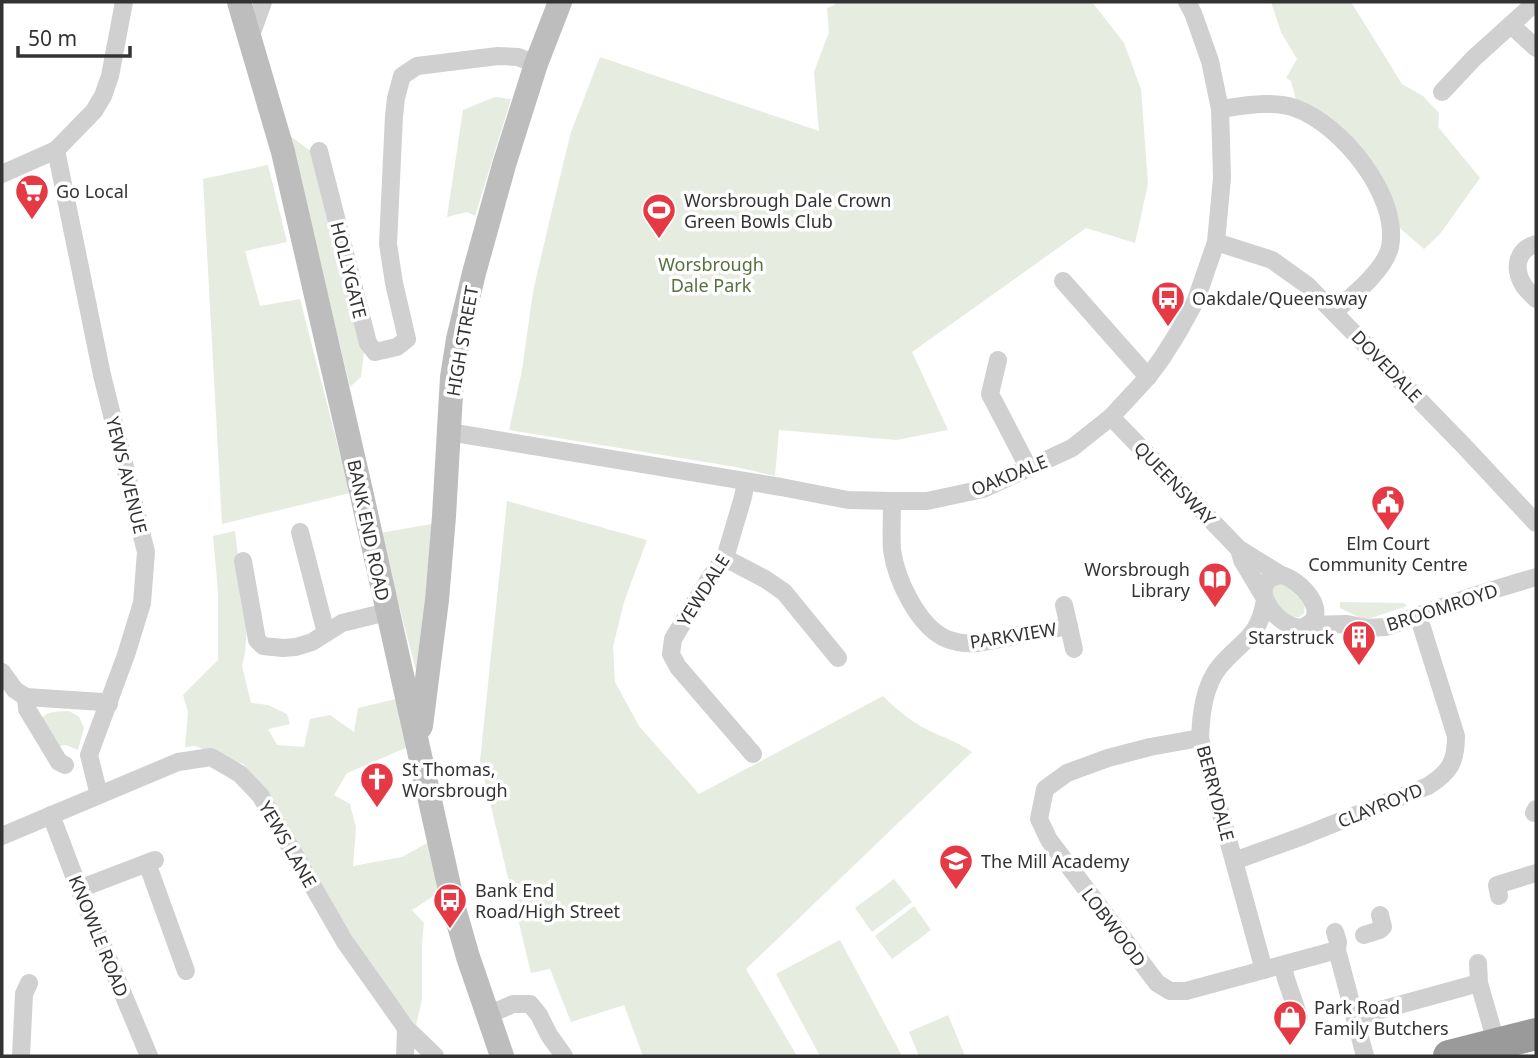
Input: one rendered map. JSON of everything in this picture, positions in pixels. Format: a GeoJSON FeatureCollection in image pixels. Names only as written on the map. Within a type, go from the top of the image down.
{"type":"FeatureCollection","features":[{"type":"Feature","properties":{"kind":"highway"},"geometry":{"type":"LineString","coordinates":[[1449,1056],[1498,1050],[1536,1034]]}},
{"type":"Feature","properties":{"kind":"street"},"geometry":{"type":"LineString","coordinates":[[2,174],[56,150],[94,111],[110,76],[124,2]]}},
{"type":"Feature","properties":{"kind":"street","name":"BANK END ROAD"},"geometry":{"type":"LineString","coordinates":[[239,2],[283,152],[454,908],[502,1056]]}},
{"type":"Feature","properties":{"kind":"street"},"geometry":{"type":"LineString","coordinates":[[250,38],[263,2]]}},
{"type":"Feature","properties":{"kind":"street","name":"HIGH STREET"},"geometry":{"type":"LineString","coordinates":[[416,733],[421,726],[438,600],[452,377],[458,339],[504,165],[536,64],[560,2]]}},
{"type":"Feature","properties":{"kind":"street","name":"OAKDALE"},"geometry":{"type":"LineString","coordinates":[[449,432],[848,500],[926,500],[983,489],[1072,448],[1111,417],[1148,377],[1196,300],[1216,242],[1222,178],[1220,109],[1210,61],[1187,2]]}},
{"type":"Feature","properties":{"kind":"street"},"geometry":{"type":"LineString","coordinates":[[1442,92],[1474,58],[1536,2]]}},
{"type":"Feature","properties":{"kind":"street"},"geometry":{"type":"LineString","coordinates":[[1511,24],[1536,48]]}},
{"type":"Feature","properties":{"kind":"street","name":"HOLLYGATE"},"geometry":{"type":"LineString","coordinates":[[319,151],[368,343],[376,352],[397,347],[407,339],[388,244],[394,116],[402,76],[417,66],[498,56],[518,57],[536,64]]}},
{"type":"Feature","properties":{"kind":"street"},"geometry":{"type":"LineString","coordinates":[[1220,109],[1268,104],[1294,107],[1321,122],[1344,141],[1367,169],[1387,210],[1391,226],[1390,248],[1381,266],[1334,312]]}},
{"type":"Feature","properties":{"kind":"street","name":"YEWS AVENUE"},"geometry":{"type":"LineString","coordinates":[[56,150],[102,375],[146,552],[142,603],[89,755],[99,795]]}},
{"type":"Feature","properties":{"kind":"street","name":"DOVEDALE"},"geometry":{"type":"LineString","coordinates":[[1216,242],[1272,260],[1307,285],[1536,523]]}},
{"type":"Feature","properties":{"kind":"street"},"geometry":{"type":"LineString","coordinates":[[1536,243],[1524,249],[1518,259],[1518,270],[1524,285],[1536,299]]}},
{"type":"Feature","properties":{"kind":"street"},"geometry":{"type":"LineString","coordinates":[[1063,281],[1148,377]]}},
{"type":"Feature","properties":{"kind":"street"},"geometry":{"type":"LineString","coordinates":[[998,360],[990,394],[1029,469]]}},
{"type":"Feature","properties":{"kind":"street","name":"QUEENSWAY"},"geometry":{"type":"LineString","coordinates":[[1111,417],[1239,549],[1292,579],[1315,605]]}},
{"type":"Feature","properties":{"kind":"street","name":"YEWDALE"},"geometry":{"type":"LineString","coordinates":[[746,482],[725,558],[673,639],[671,654],[677,665],[753,754]]}},
{"type":"Feature","properties":{"kind":"street","name":"PARKVIEW"},"geometry":{"type":"LineString","coordinates":[[892,501],[892,551],[901,579],[911,601],[928,626],[945,639],[964,644],[978,643],[1069,626]]}},
{"type":"Feature","properties":{"kind":"street"},"geometry":{"type":"LineString","coordinates":[[300,531],[326,634]]}},
{"type":"Feature","properties":{"kind":"street","name":"QUEENSWAY"},"geometry":{"type":"LineString","coordinates":[[1239,549],[1242,560],[1264,598],[1277,614],[1298,626]]}},
{"type":"Feature","properties":{"kind":"street"},"geometry":{"type":"LineString","coordinates":[[725,558],[784,592],[838,658]]}},
{"type":"Feature","properties":{"kind":"street"},"geometry":{"type":"LineString","coordinates":[[243,561],[257,640],[263,646],[296,647],[312,642],[342,623],[387,612]]}},
{"type":"Feature","properties":{"kind":"street"},"geometry":{"type":"LineString","coordinates":[[1264,598],[1266,583],[1281,575]]}},
{"type":"Feature","properties":{"kind":"street","name":"BROOMROYD"},"geometry":{"type":"LineString","coordinates":[[1298,626],[1386,627],[1536,578]]}},
{"type":"Feature","properties":{"kind":"street","name":"BERRYDALE"},"geometry":{"type":"LineString","coordinates":[[1264,598],[1263,611],[1256,630],[1219,668],[1211,682],[1201,718],[1200,738],[1264,970]]}},
{"type":"Feature","properties":{"kind":"street","name":"PARKVIEW"},"geometry":{"type":"LineString","coordinates":[[1065,605],[1074,649]]}},
{"type":"Feature","properties":{"kind":"street"},"geometry":{"type":"LineString","coordinates":[[1256,630],[1298,626],[1314,617],[1315,605]]}},
{"type":"Feature","properties":{"kind":"street","name":"BROOMROYD"},"geometry":{"type":"LineString","coordinates":[[1315,605],[1346,625]]}},
{"type":"Feature","properties":{"kind":"street","name":"CLAYROYD"},"geometry":{"type":"LineString","coordinates":[[1234,861],[1428,786],[1450,768],[1456,753],[1456,736],[1418,615]]}},
{"type":"Feature","properties":{"kind":"street"},"geometry":{"type":"LineString","coordinates":[[2,672],[15,690],[26,697],[109,704]]}},
{"type":"Feature","properties":{"kind":"street"},"geometry":{"type":"LineString","coordinates":[[26,697],[27,709],[59,762],[65,765]]}},
{"type":"Feature","properties":{"kind":"street","name":"LOBWOOD"},"geometry":{"type":"LineString","coordinates":[[1200,738],[1108,758],[1067,773],[1045,789],[1039,811],[1039,819],[1049,840],[1157,983],[1170,991],[1186,991],[1283,965],[1345,940]]}},
{"type":"Feature","properties":{"kind":"street","name":"YEWS LANE"},"geometry":{"type":"LineString","coordinates":[[2,836],[178,762],[211,757],[240,774],[260,795],[345,942],[407,1028],[435,1056]]}},
{"type":"Feature","properties":{"kind":"street","name":"KNOWLE ROAD"},"geometry":{"type":"LineString","coordinates":[[51,815],[149,1056]]}},
{"type":"Feature","properties":{"kind":"street"},"geometry":{"type":"LineString","coordinates":[[79,889],[151,861],[186,971]]}},
{"type":"Feature","properties":{"kind":"street"},"geometry":{"type":"LineString","coordinates":[[1499,896],[1497,886],[1536,873]]}},
{"type":"Feature","properties":{"kind":"street"},"geometry":{"type":"LineString","coordinates":[[1365,1056],[1355,1017],[1345,940],[1380,930],[1383,927],[1380,915]]}},
{"type":"Feature","properties":{"kind":"street"},"geometry":{"type":"LineString","coordinates":[[1478,963],[1479,983],[1498,1050]]}},
{"type":"Feature","properties":{"kind":"street"},"geometry":{"type":"LineString","coordinates":[[1283,965],[1299,1017]]}},
{"type":"Feature","properties":{"kind":"street"},"geometry":{"type":"LineString","coordinates":[[21,1056],[24,994],[29,983]]}},
{"type":"Feature","properties":{"kind":"street"},"geometry":{"type":"LineString","coordinates":[[1355,1017],[1479,983]]}},
{"type":"Feature","properties":{"kind":"street"},"geometry":{"type":"LineString","coordinates":[[488,1015],[513,1004],[530,1004],[564,1056]]}},
{"type":"Feature","properties":{"kind":"street"},"geometry":{"type":"LineString","coordinates":[[405,1056],[407,1028]]}},
{"type":"Feature","properties":{"kind":"green space","name":"Worsbrough Dale Park"},"geometry":{"type":"Polygon","coordinates":[[[834,2],[1092,2],[1124,43],[1141,89],[1148,184],[1135,243],[1086,228],[912,352],[948,430],[896,440],[779,430],[775,476],[736,467],[509,430],[522,370],[533,292],[550,218],[571,132],[600,57],[819,131],[814,72],[829,32],[827,8],[836,4],[834,2]]]}},
{"type":"Feature","properties":{"kind":"green space"},"geometry":{"type":"Polygon","coordinates":[[[1271,2],[1351,2],[1402,84],[1423,96],[1439,113],[1438,127],[1480,178],[1440,234],[1424,249],[1394,223],[1389,204],[1297,103],[1291,81],[1286,78],[1297,59],[1281,32],[1271,2]]]}},
{"type":"Feature","properties":{"kind":"green space"},"geometry":{"type":"Polygon","coordinates":[[[495,97],[511,99],[475,216],[467,212],[447,217],[463,110],[495,97]]]}},
{"type":"Feature","properties":{"kind":"green space"},"geometry":{"type":"Polygon","coordinates":[[[290,136],[312,152],[364,352],[361,377],[350,387],[290,136]]]}},
{"type":"Feature","properties":{"kind":"green space"},"geometry":{"type":"Polygon","coordinates":[[[268,165],[287,242],[245,251],[260,306],[300,299],[350,493],[222,524],[203,179],[268,165]]]}},
{"type":"Feature","properties":{"kind":"green space"},"geometry":{"type":"Polygon","coordinates":[[[507,501],[647,540],[624,602],[613,647],[615,682],[639,726],[699,794],[883,696],[917,724],[972,752],[746,969],[797,1056],[643,1056],[624,1005],[571,1022],[550,969],[531,973],[480,761],[507,501]]]}},
{"type":"Feature","properties":{"kind":"green space"},"geometry":{"type":"Polygon","coordinates":[[[432,524],[418,678],[380,533],[432,524]]]}},
{"type":"Feature","properties":{"kind":"green space"},"geometry":{"type":"Polygon","coordinates":[[[235,531],[247,626],[242,666],[251,703],[268,705],[287,714],[290,724],[268,729],[277,745],[304,747],[310,719],[330,715],[354,732],[358,708],[396,699],[408,747],[347,773],[334,795],[350,804],[356,828],[353,866],[402,857],[431,841],[443,890],[412,910],[424,923],[422,1000],[416,1025],[372,969],[267,791],[243,764],[195,746],[185,747],[188,712],[183,695],[218,660],[218,591],[213,536],[235,531]]]}},
{"type":"Feature","properties":{"kind":"green space"},"geometry":{"type":"Polygon","coordinates":[[[1284,584],[1305,604],[1304,613],[1299,617],[1289,615],[1275,600],[1272,590],[1277,585],[1284,584]]]}},
{"type":"Feature","properties":{"kind":"green space"},"geometry":{"type":"Polygon","coordinates":[[[1340,602],[1404,603],[1407,606],[1365,620],[1340,608],[1340,602]]]}},
{"type":"Feature","properties":{"kind":"green space"},"geometry":{"type":"Polygon","coordinates":[[[69,711],[79,717],[84,728],[78,750],[66,745],[59,746],[41,719],[50,713],[69,711]]]}},
{"type":"Feature","properties":{"kind":"green space"},"geometry":{"type":"Polygon","coordinates":[[[894,879],[912,902],[872,932],[855,908],[894,879]]]}},
{"type":"Feature","properties":{"kind":"green space"},"geometry":{"type":"Polygon","coordinates":[[[914,906],[931,930],[892,959],[875,936],[914,906]]]}},
{"type":"Feature","properties":{"kind":"green space"},"geometry":{"type":"Polygon","coordinates":[[[840,940],[902,1056],[820,1056],[776,974],[840,940]]]}},
{"type":"Feature","properties":{"kind":"green space"},"geometry":{"type":"Polygon","coordinates":[[[948,1015],[965,1056],[919,1056],[909,1032],[948,1015]]]}},
{"type":"Feature","properties":{"kind":"place","name":"Go Local"},"geometry":{"type":"Point","coordinates":[32,221]}},
{"type":"Feature","properties":{"kind":"place","name":"Worsbrough Dale Crown Green Bowls Club"},"geometry":{"type":"Point","coordinates":[659,240]}},
{"type":"Feature","properties":{"kind":"place","name":"Oakdale/Queensway"},"geometry":{"type":"Point","coordinates":[1168,328]}},
{"type":"Feature","properties":{"kind":"place","name":"Elm Court Community Centre"},"geometry":{"type":"Point","coordinates":[1388,532]}},
{"type":"Feature","properties":{"kind":"place","name":"Worsbrough Library"},"geometry":{"type":"Point","coordinates":[1215,609]}},
{"type":"Feature","properties":{"kind":"place","name":"Starstruck"},"geometry":{"type":"Point","coordinates":[1359,667]}},
{"type":"Feature","properties":{"kind":"place","name":"St Thomas, Worsbrough"},"geometry":{"type":"Point","coordinates":[377,809]}},
{"type":"Feature","properties":{"kind":"place","name":"The Mill Academy"},"geometry":{"type":"Point","coordinates":[956,891]}},
{"type":"Feature","properties":{"kind":"place","name":"Bank End Road/High Street"},"geometry":{"type":"Point","coordinates":[450,930]}},
{"type":"Feature","properties":{"kind":"place","name":"Park Road Family Butchers"},"geometry":{"type":"Point","coordinates":[1290,1047]}}]}
